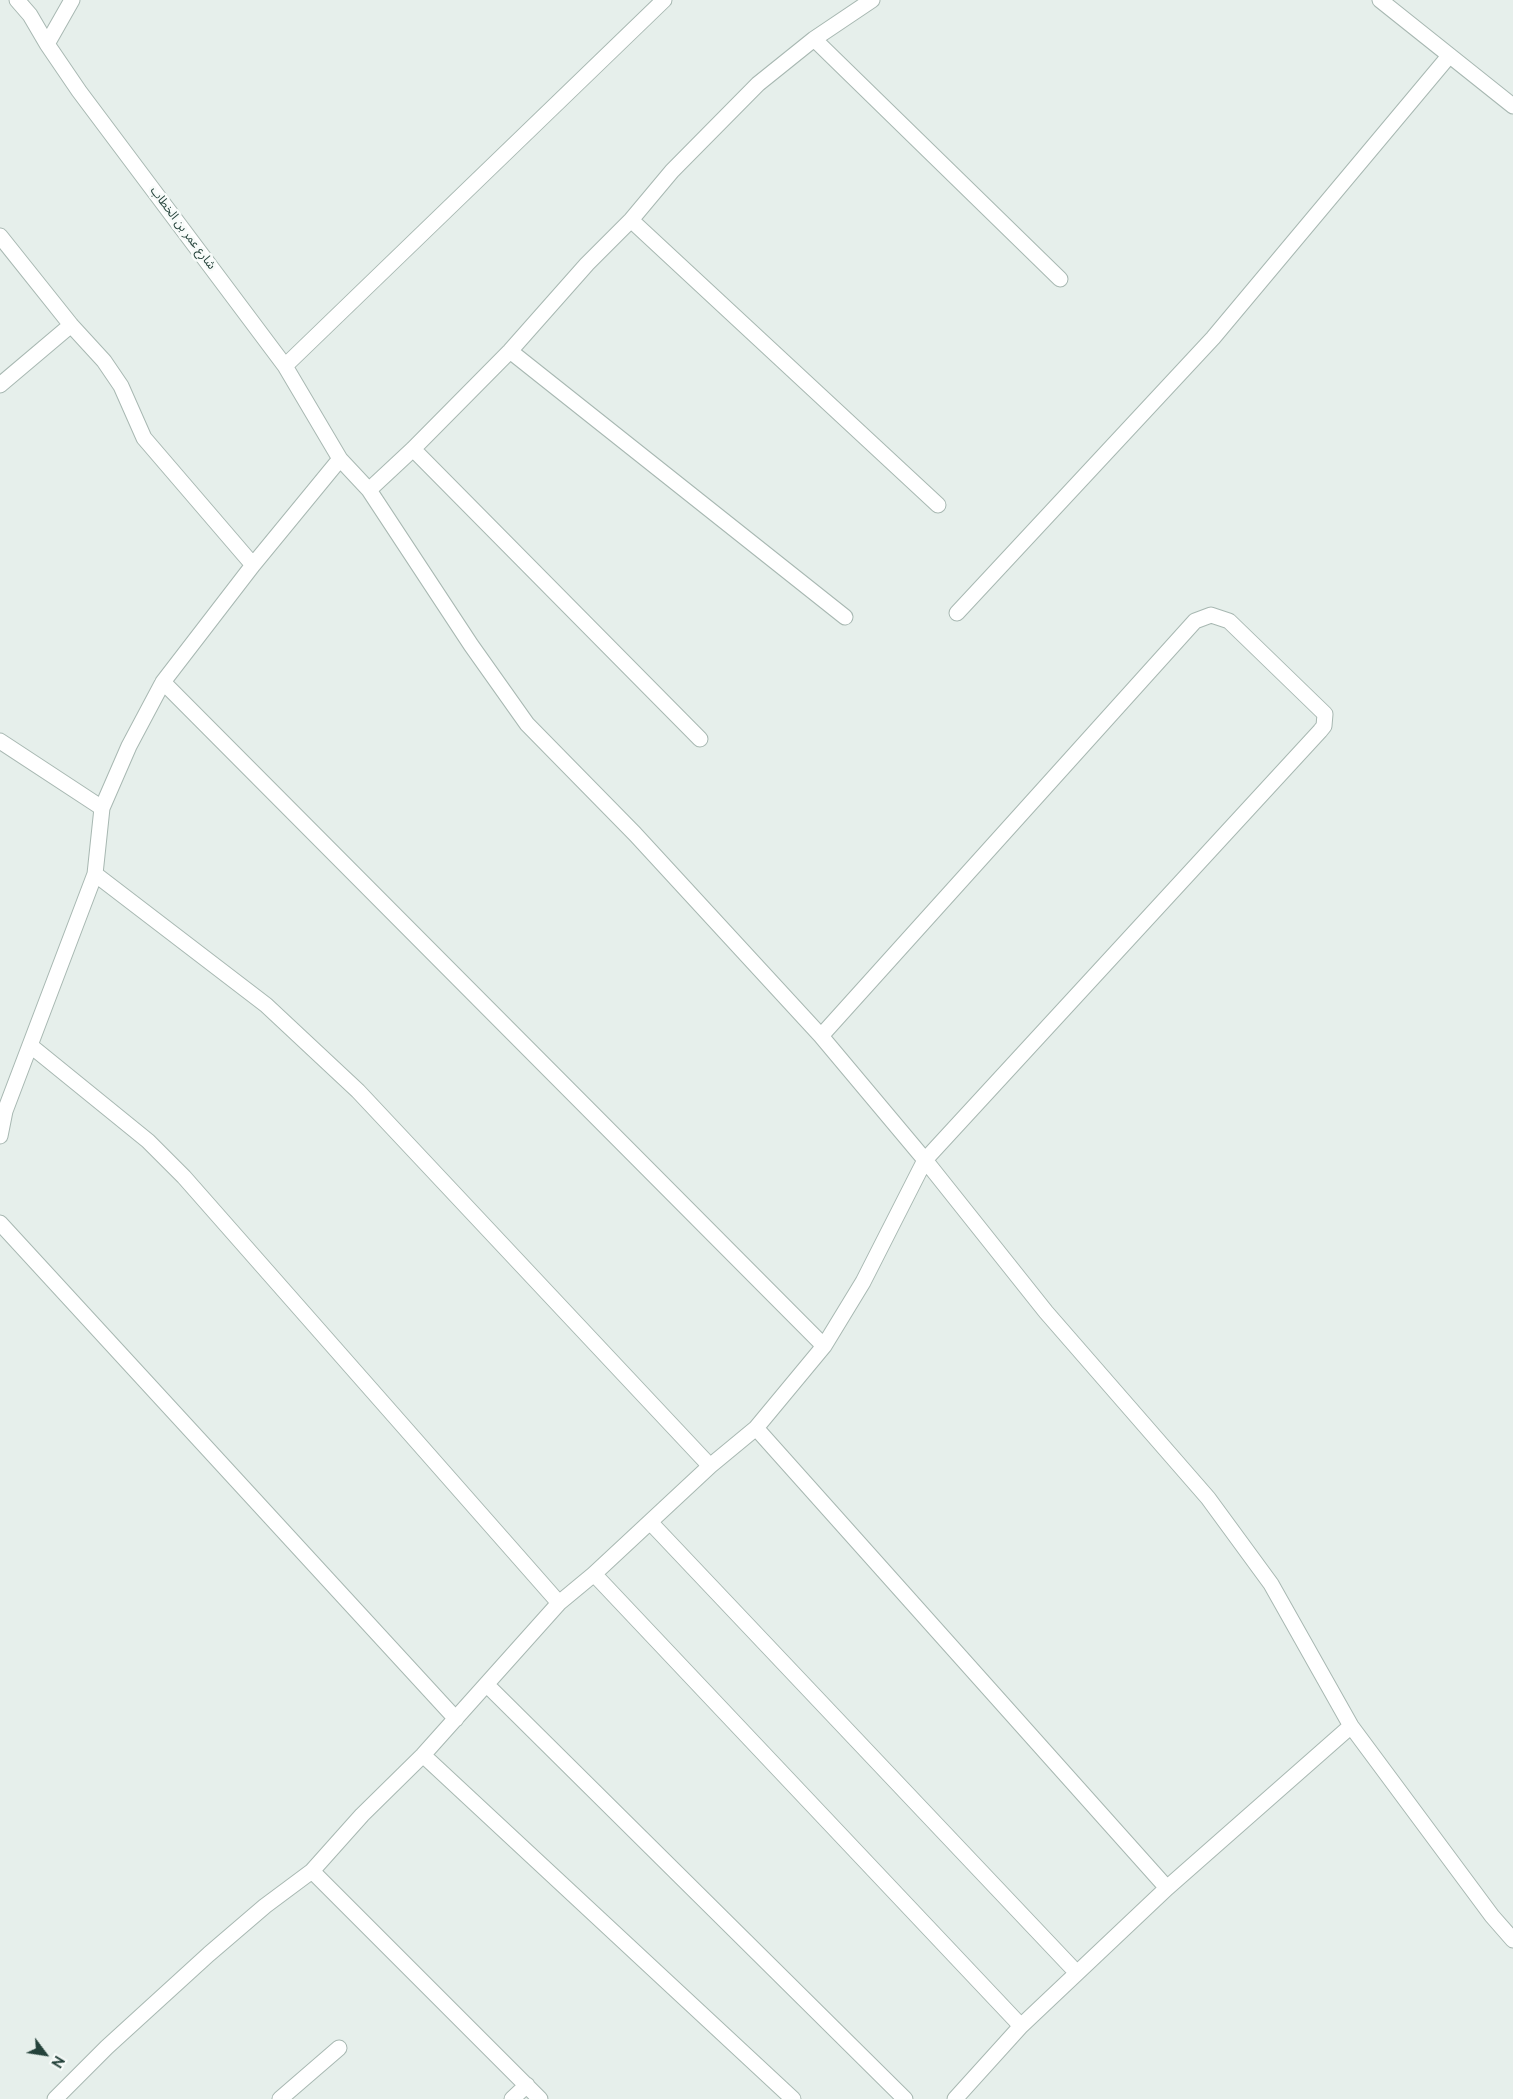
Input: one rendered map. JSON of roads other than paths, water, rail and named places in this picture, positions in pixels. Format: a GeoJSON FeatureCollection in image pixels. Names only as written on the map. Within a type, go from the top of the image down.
{"type":"FeatureCollection","features":[{"type":"Feature","properties":{"kind":"street","name":"شارع عمر بن الخطاب"},"geometry":{"type":"LineString","coordinates":[[17,0],[30,15],[79,91],[285,366],[340,459],[370,490],[471,646],[527,724],[635,834],[821,1036],[925,1160],[1046,1312],[1208,1498],[1271,1584],[1351,1726],[1492,1916],[1513,1940]]}},
{"type":"Feature","properties":{"kind":"street"},"geometry":{"type":"LineString","coordinates":[[47,44],[72,0]]}},
{"type":"Feature","properties":{"kind":"street"},"geometry":{"type":"LineString","coordinates":[[285,366],[664,0]]}},
{"type":"Feature","properties":{"kind":"street"},"geometry":{"type":"LineString","coordinates":[[370,490],[510,351],[587,264],[631,220],[672,171],[758,84],[814,39],[872,0]]}},
{"type":"Feature","properties":{"kind":"street"},"geometry":{"type":"LineString","coordinates":[[1380,0],[1449,56],[1511,100]]}},
{"type":"Feature","properties":{"kind":"street"},"geometry":{"type":"LineString","coordinates":[[814,39],[1060,279]]}},
{"type":"Feature","properties":{"kind":"street"},"geometry":{"type":"LineString","coordinates":[[957,613],[1214,338],[1449,56]]}},
{"type":"Feature","properties":{"kind":"street"},"geometry":{"type":"LineString","coordinates":[[631,220],[938,505]]}},
{"type":"Feature","properties":{"kind":"street"},"geometry":{"type":"LineString","coordinates":[[0,236],[71,325],[104,361],[122,386],[144,438],[253,565]]}},
{"type":"Feature","properties":{"kind":"street"},"geometry":{"type":"LineString","coordinates":[[0,386],[71,325]]}},
{"type":"Feature","properties":{"kind":"street"},"geometry":{"type":"LineString","coordinates":[[510,351],[845,617]]}},
{"type":"Feature","properties":{"kind":"street"},"geometry":{"type":"LineString","coordinates":[[413,449],[700,739]]}},
{"type":"Feature","properties":{"kind":"street"},"geometry":{"type":"LineString","coordinates":[[0,1136],[5,1111],[95,874],[102,808],[129,746],[163,682],[253,565],[340,459]]}},
{"type":"Feature","properties":{"kind":"street"},"geometry":{"type":"LineString","coordinates":[[55,2099],[107,2046],[209,1954],[265,1906],[312,1871],[362,1815],[423,1755],[559,1603],[594,1574],[710,1466],[756,1428],[824,1346],[863,1282],[925,1160],[1320,732],[1326,719],[1321,708],[1229,621],[1211,615],[1195,622],[821,1036]]}},
{"type":"Feature","properties":{"kind":"street"},"geometry":{"type":"LineString","coordinates":[[163,682],[824,1346]]}},
{"type":"Feature","properties":{"kind":"street"},"geometry":{"type":"LineString","coordinates":[[0,741],[102,808]]}},
{"type":"Feature","properties":{"kind":"street"},"geometry":{"type":"LineString","coordinates":[[95,874],[266,1005],[358,1091],[710,1466]]}},
{"type":"Feature","properties":{"kind":"street"},"geometry":{"type":"LineString","coordinates":[[31,1046],[148,1140],[184,1177],[559,1603]]}},
{"type":"Feature","properties":{"kind":"street"},"geometry":{"type":"LineString","coordinates":[[0,1223],[456,1719]]}},
{"type":"Feature","properties":{"kind":"street"},"geometry":{"type":"LineString","coordinates":[[756,1428],[1167,1888]]}},
{"type":"Feature","properties":{"kind":"street"},"geometry":{"type":"LineString","coordinates":[[650,1522],[1077,1973]]}},
{"type":"Feature","properties":{"kind":"street"},"geometry":{"type":"LineString","coordinates":[[594,1574],[1021,2026]]}},
{"type":"Feature","properties":{"kind":"street"},"geometry":{"type":"LineString","coordinates":[[487,1685],[904,2099]]}},
{"type":"Feature","properties":{"kind":"street"},"geometry":{"type":"LineString","coordinates":[[955,2099],[1021,2026],[1167,1888],[1351,1726]]}},
{"type":"Feature","properties":{"kind":"street"},"geometry":{"type":"LineString","coordinates":[[423,1755],[793,2099]]}},
{"type":"Feature","properties":{"kind":"street"},"geometry":{"type":"LineString","coordinates":[[312,1871],[540,2099]]}},
{"type":"Feature","properties":{"kind":"street"},"geometry":{"type":"LineString","coordinates":[[280,2099],[339,2048]]}},
{"type":"Feature","properties":{"kind":"street"},"geometry":{"type":"LineString","coordinates":[[512,2099],[527,2085]]}}]}
